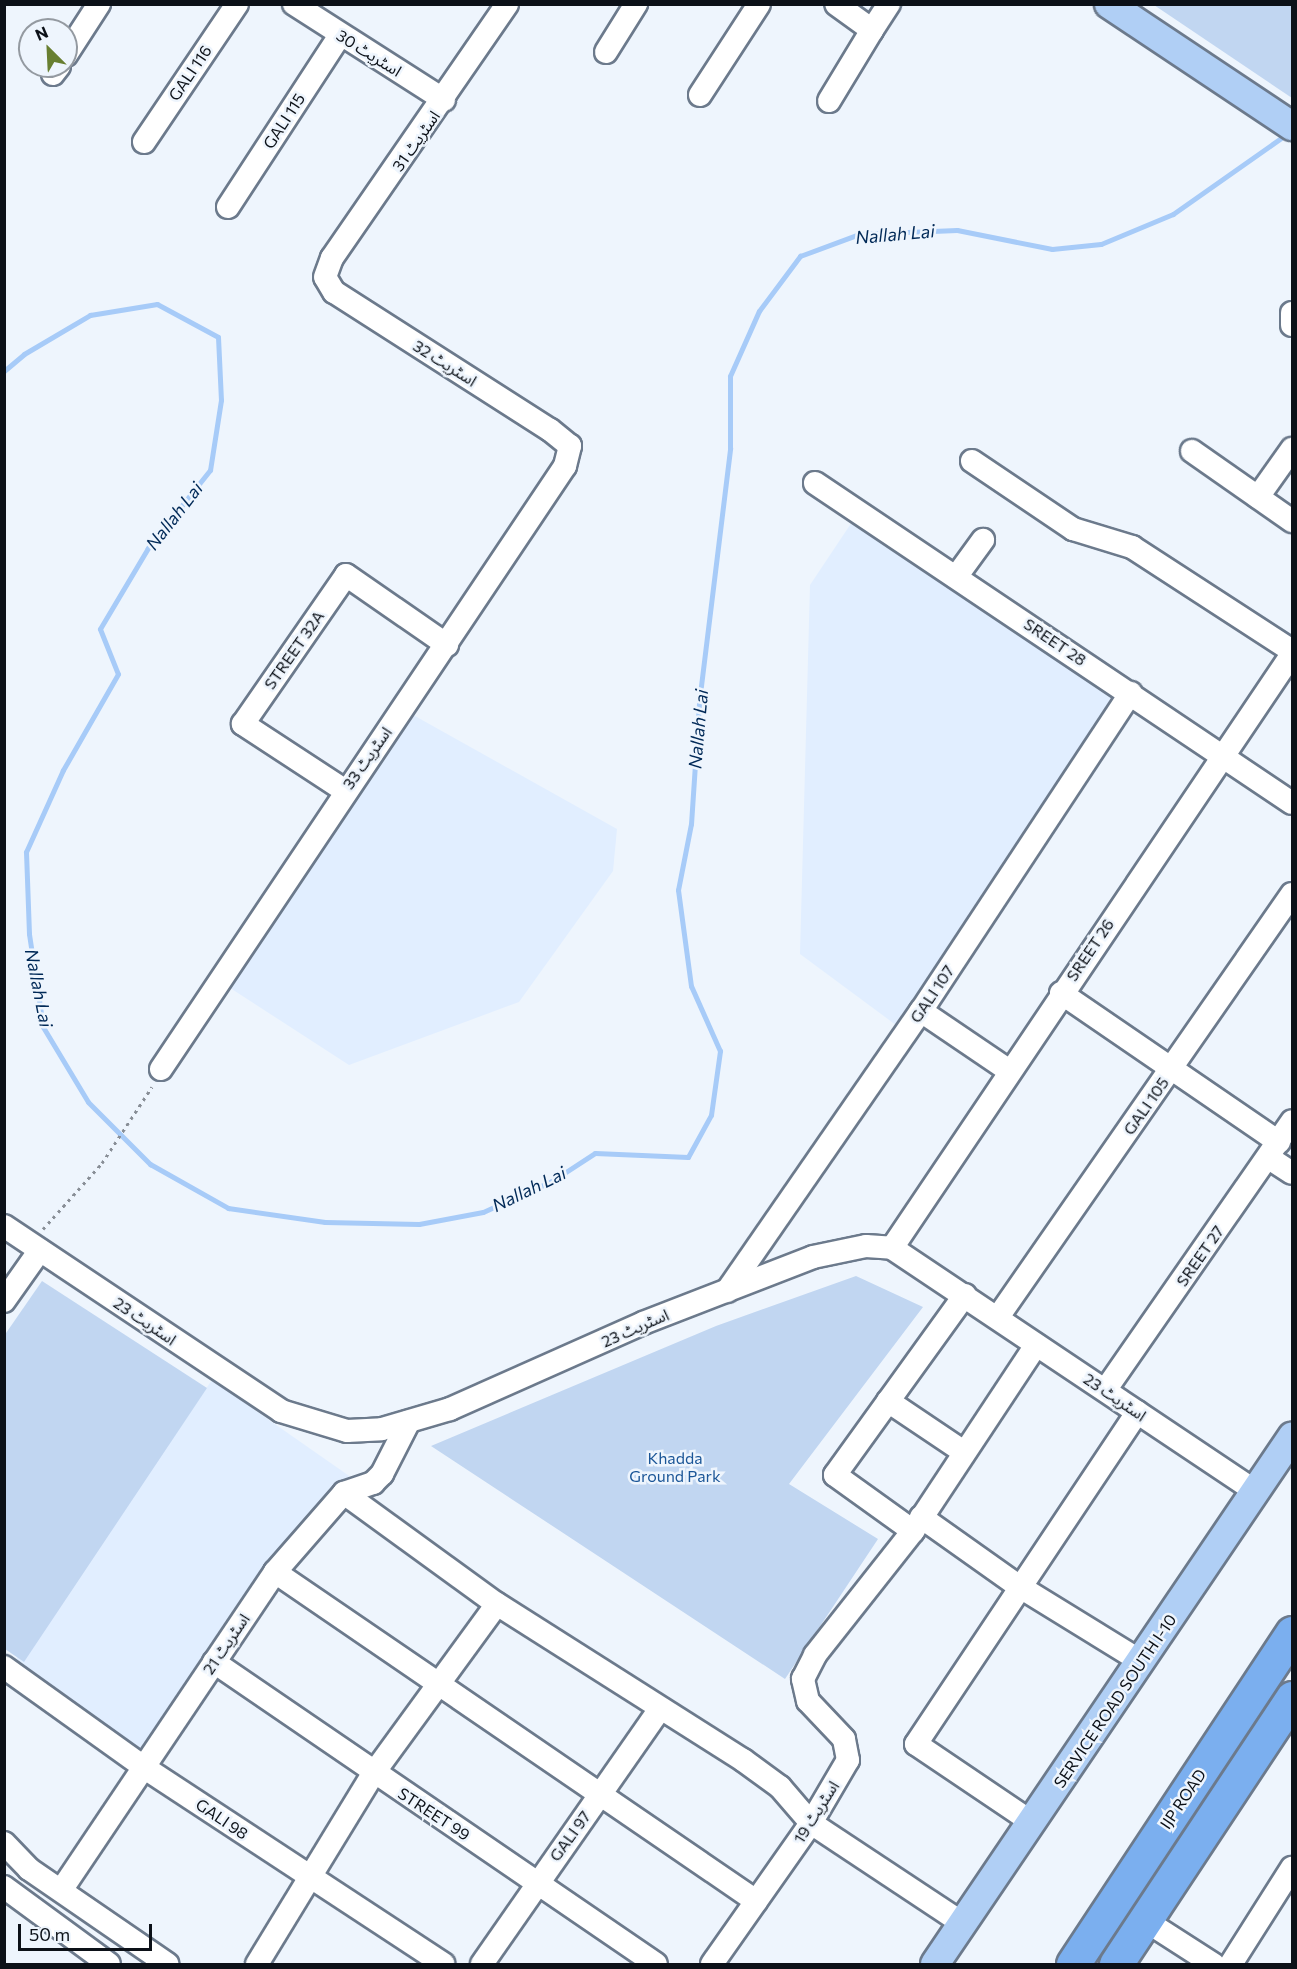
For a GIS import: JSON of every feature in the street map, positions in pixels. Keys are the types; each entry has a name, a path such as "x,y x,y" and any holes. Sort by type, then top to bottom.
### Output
{"highway":[{"name":"IJP ROAD","path":"1073,1965 1293,1633"},
{"path":"1116,1965 1293,1698"}],"main road":[{"path":"1109,4 1293,126"},
{"name":"SERVICE ROAD SOUTH I-10","path":"935,1965 1293,1437"}],"street":[{"path":"78,36 99,4"},
{"name":"GALI 116","path":"144,142 237,4"},
{"name":"اسٹریٹ 30","path":"294,4 444,100"},
{"name":"اسٹریٹ 31","path":"325,277 332,258 444,100 507,4"},
{"path":"606,51 636,4"},
{"path":"700,95 759,4"},
{"path":"836,4 872,30"},
{"path":"829,101 889,4"},
{"name":"GALI 115","path":"228,207 340,35"},
{"name":"اسٹریٹ 32","path":"325,277 334,292 570,446"},
{"path":"1293,313 1293,325"},
{"name":"اسٹریٹ 33","path":"161,1069 344,790 447,645 565,466 570,446"},
{"path":"1258,497 1293,449"},
{"path":"1192,451 1293,521"},
{"path":"972,461 1073,530 1132,547 1293,652"},
{"name":"SREET 28","path":"815,483 1293,803"},
{"path":"956,577 983,540"},
{"name":"STREET 32A","path":"344,790 243,724 346,575 447,645"},
{"name":"SREET 26","path":"892,1248 1008,1070 1293,652"},
{"name":"GALI 107","path":"727,1290 921,1011 1131,693"},
{"name":"GALI 105","path":"998,1317 1293,894"},
{"path":"1061,993 1173,1068 1274,1150 1293,1173"},
{"path":"921,1011 1008,1070"},
{"name":"SREET 27","path":"1106,1389 1293,1121"},
{"name":"اسٹریٹ 23","path":"4,1226 280,1411 347,1431 409,1421 450,1409 727,1290 813,1257 866,1246 892,1248 1106,1389 1255,1491"},
{"path":"4,1301 35,1247"},
{"path":"965,1295 835,1475 1142,1662"},
{"name":"اسٹریٹ 19","path":"712,1965 811,1823 848,1760 843,1739 808,1701 804,1679 816,1655 917,1524 1036,1345"},
{"path":"888,1401 964,1452"},
{"path":"1033,1823 916,1744 1137,1412"},
{"path":"344,1492 373,1483 382,1474 409,1421"},
{"path":"344,1492 497,1604 780,1787 811,1823 962,1923"},
{"name":"اسٹریٹ 21","path":"62,1889 274,1572 344,1492"},
{"path":"274,1572 437,1687 600,1794 756,1901"},
{"path":"257,1965 373,1774 497,1604"},
{"name":"STREET 99","path":"214,1662 373,1774 537,1881 656,1965"},
{"name":"GALI 98","path":"4,1667 145,1768 443,1965"},
{"name":"GALI 97","path":"482,1965 537,1881 660,1709"},
{"path":"4,1843 29,1869 62,1889 136,1956 167,1965"},
{"path":"1231,1965 1293,1868"},
{"path":"4,1887 109,1965"},
{"path":"1146,1921 1213,1965"}],"path":[{"path":"35,1247 143,1108"}],"shaded area":[{"path":"854,519 1119,701 900,1028 800,954 810,585"},
{"path":"406,711 617,829 613,871 519,1002 349,1065 224,984"},
{"path":"212,1380 350,1476 150,1761 12,1665"}],"green space":[{"path":"1154,5 1292,5 1292,98"},
{"name":"Khadda Ground Park","path":"856,1276 923,1307 789,1484 878,1539 785,1679 431,1446 716,1326"},
{"path":"42,1281 207,1388 24,1662 5,1649 4,1336"}],"waterway":[{"name":"Nallah Lai","path":"4,371 24,354 90,315 157,304 218,337 221,400 210,470 148,548 100,629 118,674 63,770 26,852 29,934 43,1027 88,1102 150,1164 228,1208 325,1222 419,1224 483,1212 552,1181 595,1153 688,1157 711,1115 720,1051 691,986 678,890 691,824 699,702 730,448 730,376 759,311 800,256 859,234 957,230 1052,249 1101,244 1173,214 1287,134"}]}
